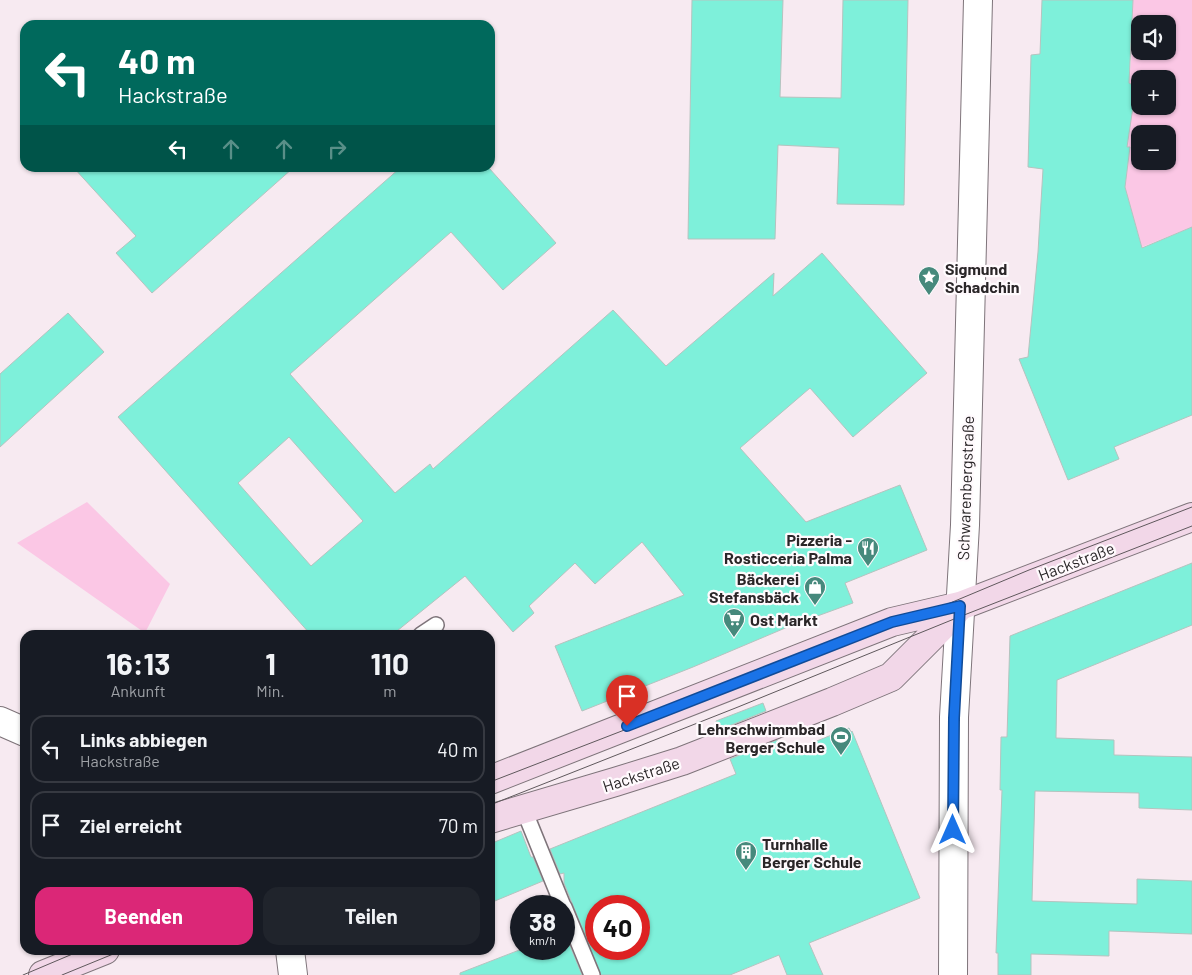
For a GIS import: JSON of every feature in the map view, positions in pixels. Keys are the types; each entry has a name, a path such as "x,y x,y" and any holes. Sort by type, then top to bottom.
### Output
{"main road":[{"name":"Hackstraße","path":"495,778 892,622 960,606 1192,517"},
{"name":"Hackstraße","path":"495,818 682,761 890,677 960,606"},
{"path":"43,975 93,955"}],"street":[{"name":"Schwarenbergstraße","path":"953,975 954,718 965,525 978,0"},
{"path":"0,721 20,730"},
{"path":"291,955 293,975"}],"lane":[{"path":"428,630 436,625"},
{"path":"524,810 559,895"},
{"path":"575,934 592,975"}],"shaded area":[{"path":"1133,0 1192,0 1192,227 1142,247 1125,187 1130,147 1121,149 1132,115 1176,115 1176,70 1131,70 1131,84 1129,83 1131,60 1176,60 1176,15 1133,15"},
{"path":"87,502 170,584 147,630 141,630 17,543"}],"building":[{"path":"692,0 783,0 780,97 841,98 843,0 908,0 904,205 837,204 839,148 778,145 775,239 688,239"},
{"path":"1042,0 1133,0 1129,83 1131,84 1132,115 1127,147 1130,147 1125,187 1142,248 1192,227 1192,415 1114,447 1119,459 1068,480 1019,359 1028,357 1038,252 1043,169 1028,167 1031,55 1040,54"},
{"path":"78,172 288,172 152,293 116,253 136,236"},
{"path":"395,172 493,172 556,243 503,290 451,232 290,374 395,493 430,464 433,469 613,310 666,366 774,273 773,296 822,253 927,373 853,437 810,388 740,448 806,522 900,485 927,550 845,583 853,603 790,626 582,711 555,646 684,595 642,542 595,584 575,563 529,606 534,613 513,632 465,576 398,630 307,630 118,417","holes":["289,437 363,521 311,566 238,483"]},
{"path":"68,313 104,352 0,447 0,374"},
{"path":"1192,563 1192,625 1057,680 1056,738 1114,740 1114,755 1192,757 1192,810 1139,808 1139,793 1035,791 1032,901 1137,904 1137,879 1192,881 1192,934 1109,931 1109,956 1031,954 1031,975 998,975 998,953 996,953 1002,790 1000,790 1001,737 1007,737 1010,636"},
{"path":"763,703 766,711 719,730 716,721"},
{"name":"Turnhalle Berger Schule","path":"849,728 852,731 920,898 809,943 823,975 787,975 779,955 730,975 601,975 595,960 650,960 650,895 585,895 585,935 575,910 575,895 569,895 564,883 564,873 560,874 550,849 736,774 730,759 777,740 782,755"},
{"path":"521,831 543,881 495,901 495,842"},
{"path":"510,954 510,960 575,960 575,958 582,975 460,975 460,973"}],"tram line":[{"path":"495,780 919,616 1029,570 1192,507"},
{"path":"495,803 1192,526"},
{"path":"23,975 70,955"},
{"path":"62,975 111,955"}],"place":[{"name":"Sigmund Schadchin","path":"929,296"},
{"name":"Pizzeria - Rosticceria Palma","path":"868,567"},
{"name":"Bäckerei Stefansbäck","path":"815,606"},
{"name":"Ost Markt","path":"734,638"},
{"name":"Lehrschwimmbad Berger Schule","path":"841,756"},
{"name":"Turnhalle Berger Schule","path":"746,871"}],"route":[{"path":"627,726 892,622 960,606 954,718 953,830"}]}
